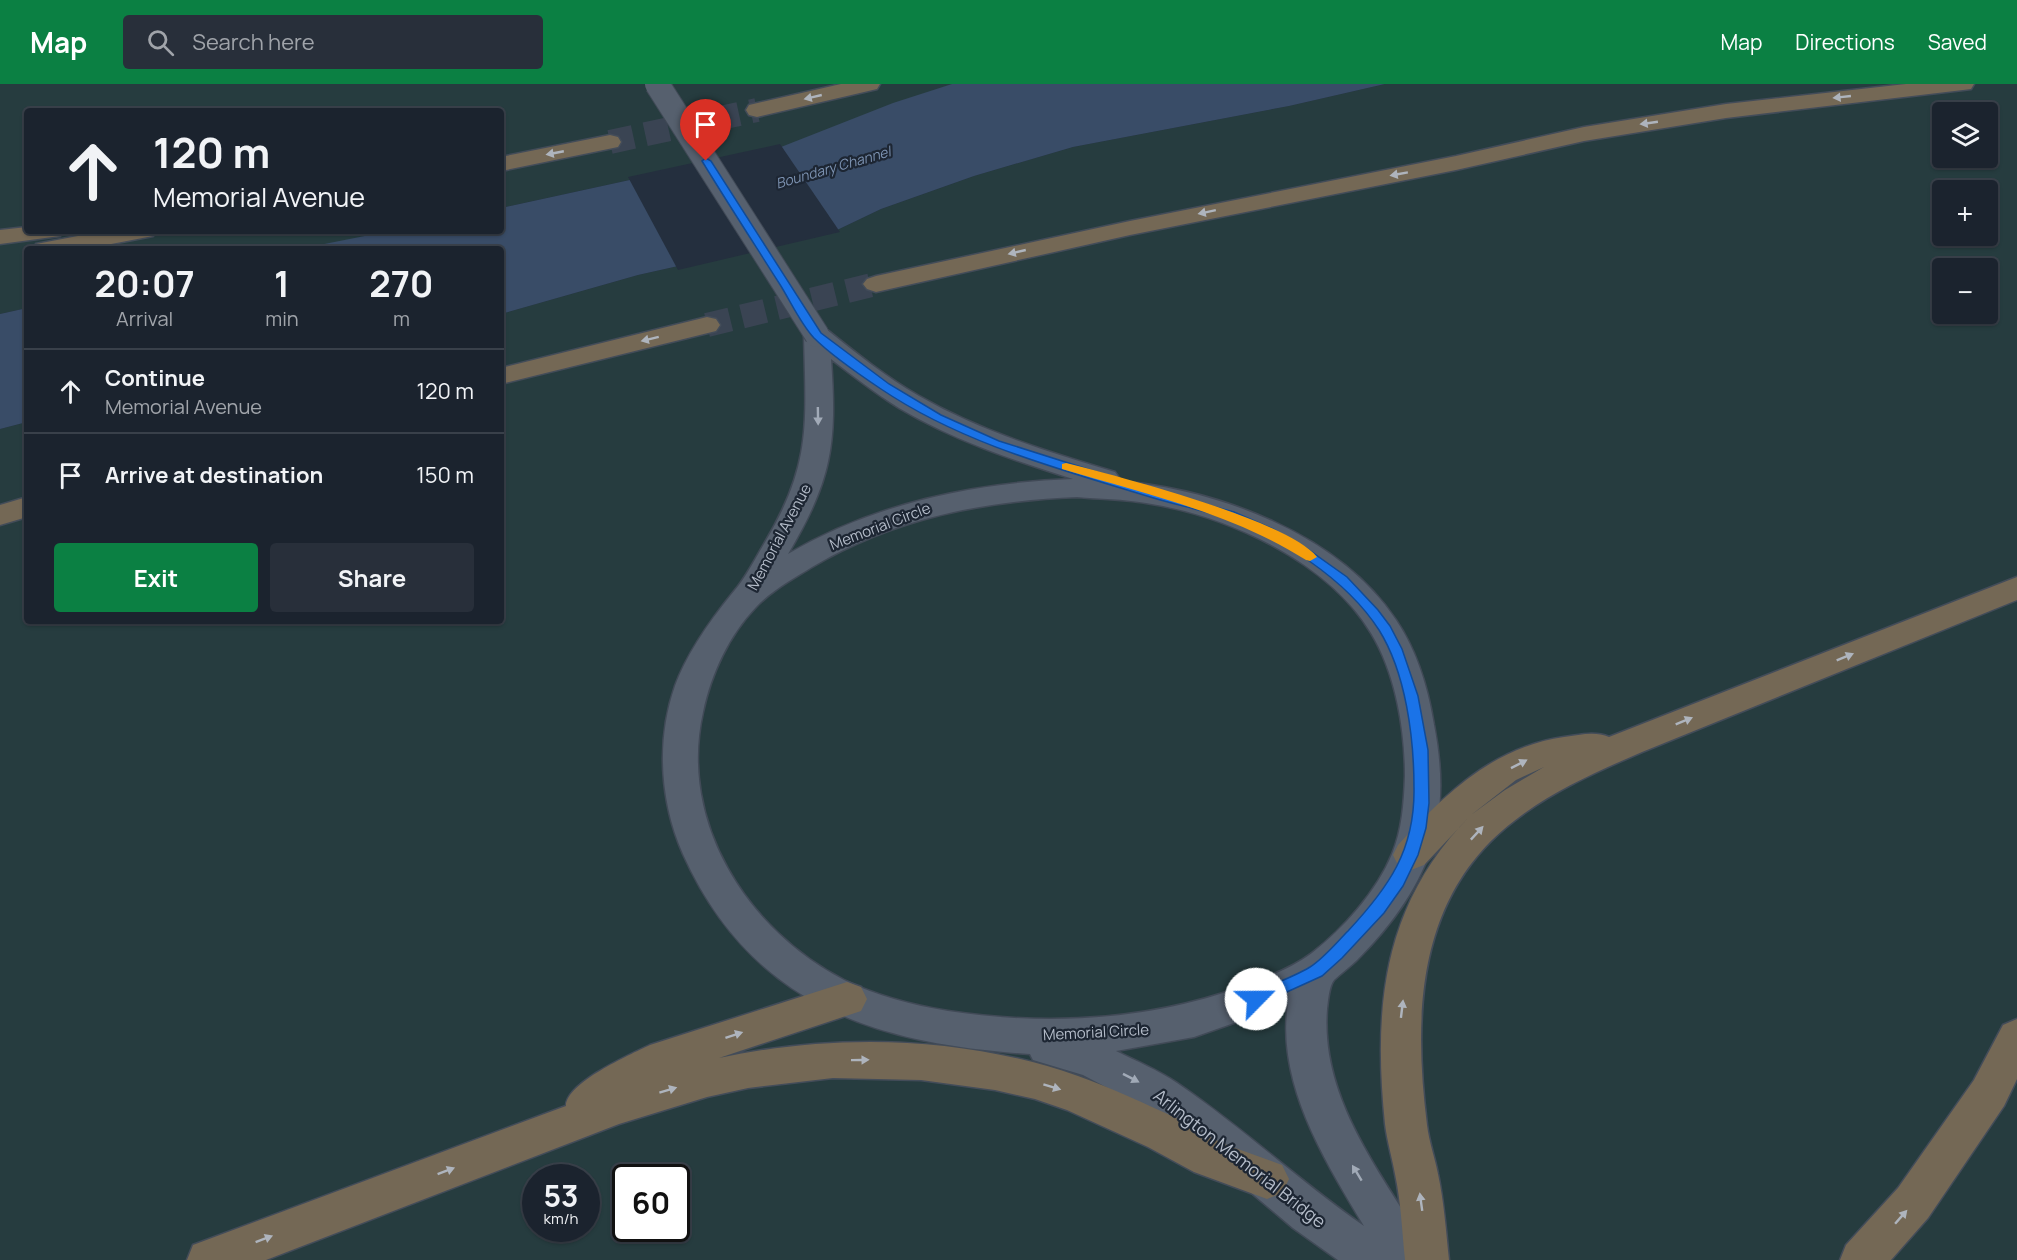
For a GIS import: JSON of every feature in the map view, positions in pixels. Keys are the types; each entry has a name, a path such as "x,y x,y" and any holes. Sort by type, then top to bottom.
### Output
{"highway":[{"path":"757,110 869,84"},
{"path":"876,284 1130,228 1456,163 1593,132 1756,107 1963,84"},
{"path":"504,163 610,142"},
{"path":"0,237 26,234"},
{"path":"62,246 128,234"},
{"path":"0,257 24,253"},
{"path":"504,375 707,325"},
{"path":"0,515 24,508"},
{"path":"1427,1260 1417,1174 1406,1129 1400,1054 1400,1019 1414,939 1445,873 1467,843 1484,825 1536,787 1630,743 2017,588"},
{"path":"1411,855 1443,820 1477,789 1522,762 1562,750 1630,743"},
{"path":"534,1137 637,1071 664,1058 847,999"},
{"path":"1862,1260 1913,1203 1983,1103 2017,1037"},
{"path":"209,1260 628,1103 706,1079 748,1070 833,1060 921,1062 995,1072 1076,1094 1163,1133 1209,1158 1267,1179"}],"main road":[{"path":"657,84 825,348 909,402 966,432 1028,455 1155,495"},
{"name":"Memorial Avenue","path":"748,596 793,517 812,477 819,440 825,348"},
{"name":"Memorial Circle","path":"1077,488 1155,495 1230,515 1281,538 1343,580 1374,613 1386,630 1396,649 1411,696 1421,750 1422,803 1419,828 1411,855 1398,881 1378,908 1358,932 1316,971 1238,1006 1166,1028 1086,1036 996,1034 931,1026 901,1019 847,999 822,987 796,969 746,924 724,898 694,842 679,782 678,753 687,698 711,646 748,596 800,560 830,544 897,516 936,504 1009,491 1043,489 1077,488"},
{"path":"1316,971 1307,1011 1307,1028 1310,1060 1319,1094 1340,1144 1408,1260"},
{"name":"Arlington Memorial Bridge","path":"996,1034 1092,1059 1133,1078 1161,1095 1308,1213 1375,1260"}],"green space":[{"path":"0,84 1021,84 781,147 504,207 504,108 24,108 24,234 378,234 320,246 24,246 24,309 0,314"},
{"path":"1385,84 2017,84 2017,1260 0,1260 0,429 24,423 24,624 504,624 504,313 638,275 835,231 881,209 974,176 1073,147 1289,106"}],"water":[{"name":"Boundary Channel","path":"952,84 1385,84 1289,106 1073,147 974,176 881,209 835,231 638,275 504,313 504,246 314,246 375,234 504,234 504,207 781,147 893,103"},
{"path":"24,309 24,423 0,429 0,314"}],"pier":[{"path":"780,144 840,232 678,270 628,177"}],"tunnel":[{"path":"610,142 757,110"},
{"path":"707,325 876,284"}],"slow traffic":[{"path":"1066,467 1155,495 1230,515 1281,538 1310,557"}],"route":[{"path":"706,161 817,335 885,387 966,432 1028,455 1155,495 1230,515 1281,538 1343,580 1374,613 1386,630 1396,649 1411,696 1421,750 1422,803 1419,828 1411,855 1398,881 1378,908 1336,954 1316,971 1256,999"}]}
